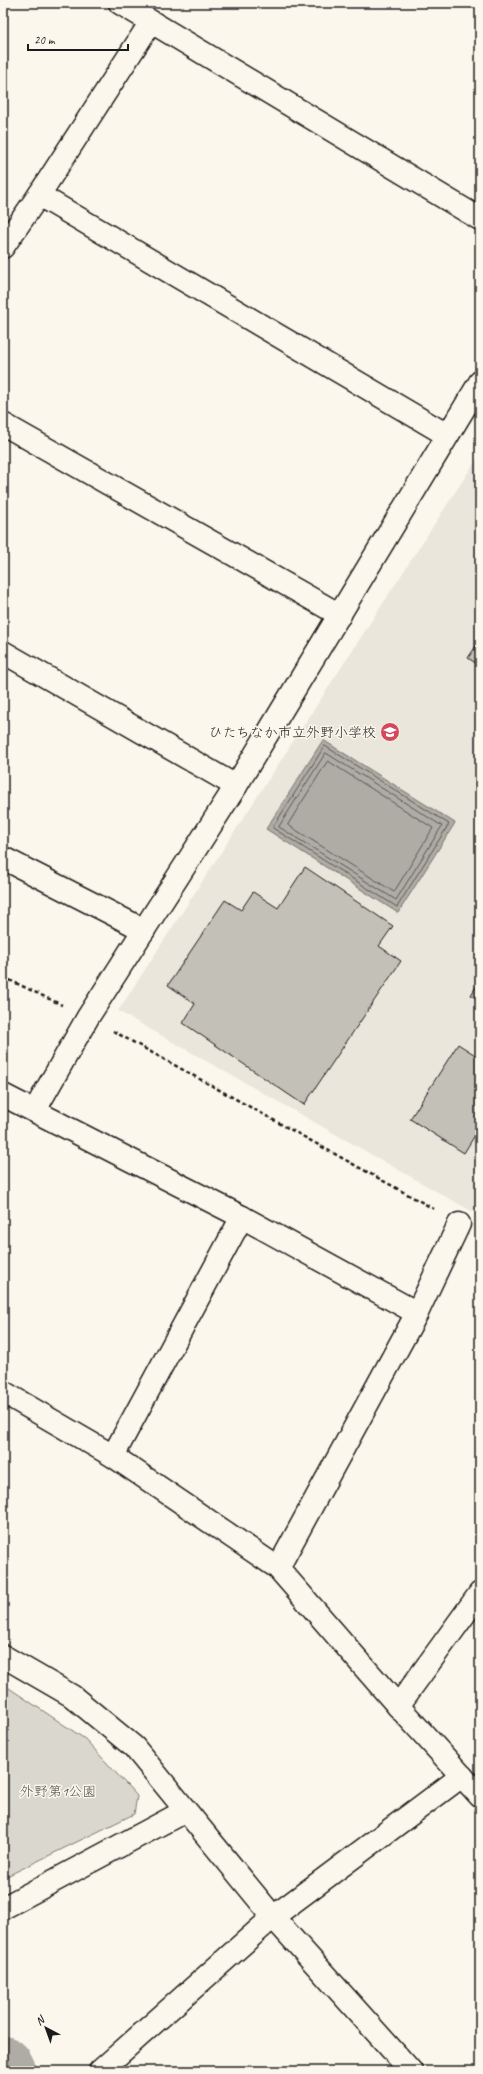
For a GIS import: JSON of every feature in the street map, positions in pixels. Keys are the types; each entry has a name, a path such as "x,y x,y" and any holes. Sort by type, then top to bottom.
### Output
{"street":[{"path":"120,3 480,219"},
{"path":"3,246 39,195 151,22"},
{"path":"39,195 447,435"},
{"path":"35,1110 88,1017 236,786 480,382"},
{"path":"3,424 340,615"},
{"path":"3,652 236,786"},
{"path":"3,858 144,930"},
{"path":"3,1095 242,1217 417,1313"},
{"path":"113,1456 242,1217"},
{"path":"278,1568 417,1313 460,1224"},
{"path":"3,1392 113,1456 278,1568 398,1706 480,1796"},
{"path":"398,1706 480,1593"},
{"path":"3,1656 72,1696 134,1747 273,1917 406,2069"},
{"path":"100,2071 273,1917 462,1776"},
{"path":"3,1908 185,1811"}],"path":[{"path":"3,977 88,1017 460,1224"}],"shaded area":[{"name":"ひたちなか市立外野小学校","path":"480,454 480,1216 118,1011"}],"green space":[{"name":"外野第1公園","path":"3,1684 85,1739 137,1796 134,1814 3,1878"}],"water":[{"path":"323,740 455,823 398,913 266,829"}],"building":[{"path":"480,640 480,666 468,658"},
{"path":"305,867 393,926 379,946 401,961 304,1105 183,1023 195,1004 168,985 225,900 241,910 253,892 278,908"},
{"path":"480,980 480,1001 471,995"},
{"path":"458,1044 480,1058 480,1127 464,1153 410,1119"}],"waterway":[{"path":"3,2066 6,2071"}],"place":[{"name":"ひたちなか市立外野小学校","path":"390,732"}]}
